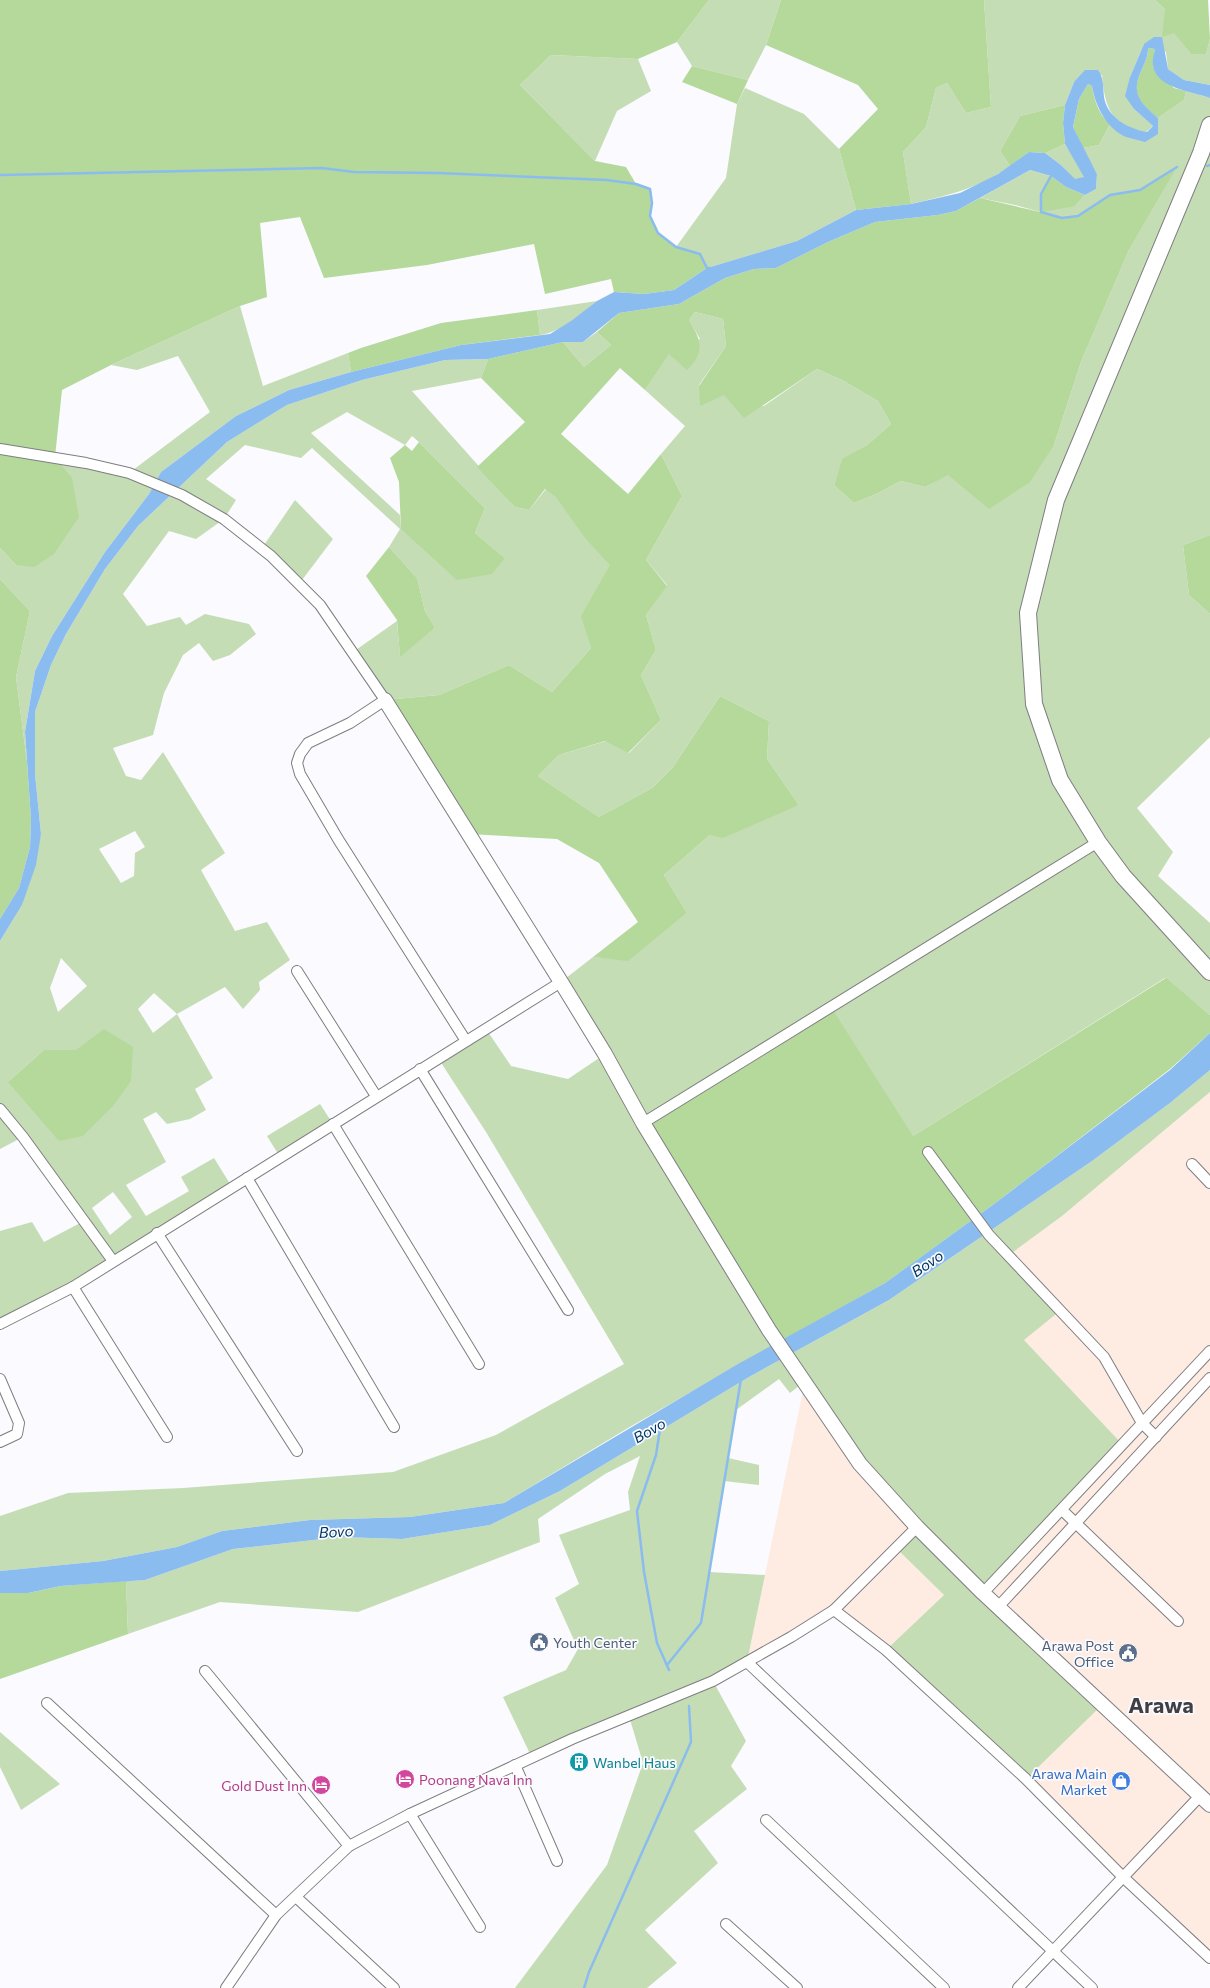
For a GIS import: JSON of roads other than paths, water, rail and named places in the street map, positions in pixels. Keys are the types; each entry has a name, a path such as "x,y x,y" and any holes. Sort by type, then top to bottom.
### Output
{"main road":[{"path":"1210,125 1201,153 1056,500 1028,613 1034,704 1060,780 1098,842 1122,876 1210,972"}],"street":[{"path":"0,449 86,463 129,473 182,495 224,519 262,548 320,605 385,700 561,982 605,1054 643,1123 769,1330 860,1464 917,1527 983,1593 1205,1800 1123,1877 1018,1988"},
{"path":"385,700 350,723 308,743 300,754 297,763 306,787 466,1041"},
{"path":"643,1123 1098,842"},
{"path":"297,971 376,1096"},
{"path":"0,1324 73,1287 376,1096 561,982"},
{"path":"420,1069 568,1310"},
{"path":"0,1109 23,1137 113,1261"},
{"path":"333,1124 479,1364"},
{"path":"928,1152 989,1235 1104,1357 1142,1423 1156,1437"},
{"path":"1192,1164 1210,1182"},
{"path":"247,1178 394,1426"},
{"path":"157,1233 297,1451"},
{"path":"73,1287 167,1437"},
{"path":"983,1593 1210,1351"},
{"path":"998,1607 1210,1378"},
{"path":"0,1379 19,1423 17,1434 0,1442"},
{"path":"1062,1510 1178,1621"},
{"path":"226,1988 276,1915 349,1846 410,1814 515,1765 572,1739 713,1681 747,1662 834,1610 917,1527"},
{"path":"834,1610 886,1650 1026,1780 1123,1877 1210,1958"},
{"path":"747,1662 1092,1988"},
{"path":"205,1671 349,1846"},
{"path":"47,1703 276,1915"},
{"path":"515,1765 557,1860"},
{"path":"410,1814 480,1927"},
{"path":"766,1820 944,1988"},
{"path":"296,1897 394,1988"},
{"path":"726,1924 797,1988"}],"water":[{"path":"1154,37 1162,37 1168,69 1184,80 1210,85 1210,98 1176,88 1160,79 1155,73 1153,65 1155,49 1148,48 1146,59 1137,85 1137,91 1142,102 1158,118 1158,134 1145,142 1126,137 1108,123 1099,109 1092,86 1088,84 1079,99 1073,127 1097,174 1096,189 1085,195 1066,187 1051,176 1030,170 956,211 938,215 875,222 828,242 776,268 754,269 725,278 679,304 619,313 583,342 563,342 488,359 445,360 362,380 287,405 227,442 138,526 105,569 66,634 51,665 35,712 35,774 41,834 36,865 22,905 0,941 0,919 19,888 30,847 31,819 25,732 35,671 52,636 105,552 149,494 161,472 236,416 289,390 351,372 461,345 550,334 571,321 597,301 614,292 644,294 674,290 707,268 797,241 856,210 911,204 960,193 998,174 1029,152 1045,153 1061,165 1075,179 1084,177 1065,144 1063,123 1065,105 1074,82 1085,70 1098,70 1102,79 1104,97 1109,110 1126,125 1147,132 1153,126 1134,109 1125,96 1130,77 1144,44"},
{"name":"Bovo","path":"1210,1033 1210,1070 1170,1103 1092,1161 889,1300 749,1377 560,1491 490,1525 402,1539 340,1537 233,1549 145,1580 61,1586 28,1593 0,1593 0,1571 103,1561 177,1547 222,1531 310,1520 410,1517 504,1503 738,1364 885,1283 994,1204 1170,1070"}],"waterway":[{"path":"1052,174 1041,194 1041,212 1062,218 1078,216 1110,195 1140,190 1177,167"},
{"path":"0,175 322,168 354,172 438,173 607,180 636,184 650,189 652,203 650,216 658,233 676,247 700,254 707,268 709,268"},
{"path":"667,1665 701,1623 741,1379"},
{"name":"Bovo","path":"660,1429 656,1455 637,1511 644,1572 657,1643 669,1670"},
{"path":"584,1988 589,1972 691,1742 689,1706"}],"place":[{"name":"Youth Center","path":"539,1642"},
{"name":"Arawa Post Office","path":"1128,1653"},
{"name":"Wanbel Haus","path":"579,1762"},
{"name":"Poonang Nava Inn","path":"405,1779"},
{"name":"Arawa Main Market","path":"1121,1781"},
{"name":"Gold Dust Inn","path":"321,1785"}],"district":[{"name":"Arawa","path":"1161,1704"}]}
